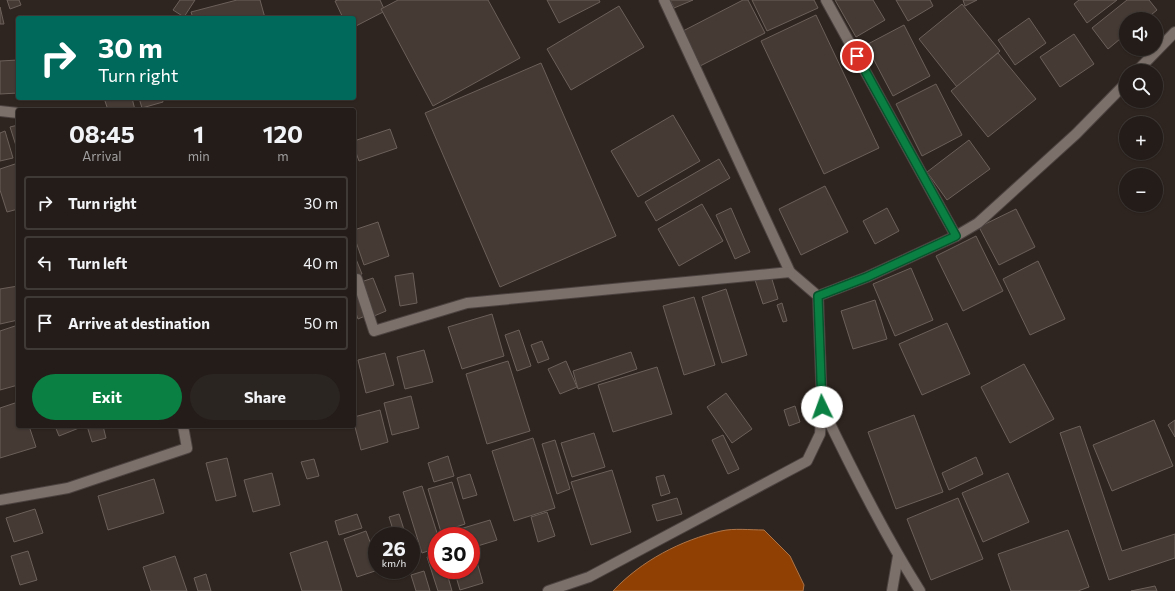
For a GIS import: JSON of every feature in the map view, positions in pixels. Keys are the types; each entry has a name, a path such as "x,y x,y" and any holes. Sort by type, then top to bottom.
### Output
{"street":[{"path":"553,590 589,577 807,461 820,434 822,407 818,296 790,272 664,0"},
{"path":"826,0 956,236"},
{"path":"1144,64 1175,32"},
{"path":"818,296 867,277 956,236 978,223 1076,134 1119,90"},
{"path":"0,110 16,114"},
{"path":"356,279 374,331 467,303 790,272"},
{"path":"822,407 857,480 898,556 920,591"},
{"path":"0,500 68,488 187,448 184,428"},
{"path":"892,591 898,556"}],"shaded area":[{"path":"726,530 764,530 790,556 804,585 803,591 613,591 636,570 649,561 662,553 691,540"}],"building":[{"path":"7,0 19,0 21,5 10,9"},
{"path":"180,0 195,0 185,16 173,10"},
{"path":"237,0 260,0 264,16 192,16 191,12"},
{"path":"380,0 385,11 356,26 356,16 342,16 335,1"},
{"path":"398,0 488,0 520,58 433,106 381,9"},
{"path":"547,0 599,0 600,2 559,23"},
{"path":"670,0 693,0 674,8"},
{"path":"743,0 748,0 765,33 700,66 683,31"},
{"path":"752,0 814,0 818,8 767,31"},
{"path":"835,0 873,0 885,20 856,37"},
{"path":"896,0 930,0 933,6 908,21"},
{"path":"963,0 977,0 965,6"},
{"path":"1079,0 1117,0 1087,23 1074,4"},
{"path":"1127,0 1149,0 1157,10 1155,12 1119,12 1119,40 1108,49 1092,28"},
{"path":"962,4 1000,51 957,87 919,39"},
{"path":"619,6 644,47 571,90 547,49"},
{"path":"0,7 4,24 0,24"},
{"path":"816,15 879,148 824,174 761,41"},
{"path":"1029,18 1046,43 1015,65 998,40"},
{"path":"904,25 930,76 893,96 866,45"},
{"path":"1074,34 1094,64 1060,87 1040,57"},
{"path":"998,53 1036,99 988,137 951,91"},
{"path":"16,60 16,93 0,94 0,61"},
{"path":"541,63 616,236 500,287 425,113"},
{"path":"936,84 962,135 922,156 896,104"},
{"path":"105,100 132,100 134,108 107,108"},
{"path":"140,100 162,100 163,102 142,108"},
{"path":"673,115 700,161 638,197 611,151"},
{"path":"16,126 16,146 10,127"},
{"path":"390,129 397,148 359,161 356,153 356,140"},
{"path":"5,131 13,158 0,161 0,133"},
{"path":"969,140 990,169 947,200 927,172"},
{"path":"719,159 730,178 656,221 645,202"},
{"path":"16,164 16,210 7,212 0,190 0,169"},
{"path":"825,186 848,232 801,255 779,209"},
{"path":"702,204 723,241 679,266 658,229"},
{"path":"731,208 750,252 735,259 716,215"},
{"path":"887,208 899,231 875,244 863,221"},
{"path":"1016,209 1035,247 999,265 979,227"},
{"path":"378,222 389,256 364,265 356,242 356,229"},
{"path":"976,236 1003,291 963,311 936,256"},
{"path":"356,259 362,274 356,276"},
{"path":"1038,261 1065,319 1030,335 1003,279"},
{"path":"911,268 933,320 895,336 873,284"},
{"path":"413,273 417,303 400,306 395,276"},
{"path":"771,276 778,299 763,304 755,280"},
{"path":"373,278 386,311 374,316 361,282"},
{"path":"16,286 16,320 0,324 0,289"},
{"path":"356,286 365,316 358,319 356,313"},
{"path":"726,289 747,355 722,363 702,297"},
{"path":"694,297 715,365 684,375 663,306"},
{"path":"875,300 887,339 853,349 841,311"},
{"path":"782,303 787,321 783,322 777,305"},
{"path":"492,314 504,356 462,369 448,327"},
{"path":"947,323 970,374 922,395 899,344"},
{"path":"16,326 16,386 0,390 0,331"},
{"path":"519,330 531,366 517,371 505,335"},
{"path":"542,341 549,359 538,363 531,345"},
{"path":"424,350 433,382 405,389 397,357"},
{"path":"631,352 637,369 578,389 573,371"},
{"path":"385,353 394,385 366,393 358,360"},
{"path":"508,361 530,431 487,444 466,374"},
{"path":"566,361 577,387 560,394 548,369"},
{"path":"1024,364 1054,419 1010,443 981,387"},
{"path":"657,367 672,414 613,432 598,385"},
{"path":"726,393 752,429 732,443 707,407"},
{"path":"411,396 419,428 392,435 384,403"},
{"path":"16,403 16,428 30,428 36,447 0,458 0,408"},
{"path":"795,406 800,422 789,426 784,410"},
{"path":"380,410 388,442 361,450 355,428 356,416"},
{"path":"914,415 943,492 896,509 868,432"},
{"path":"1154,420 1173,466 1112,491 1093,445"},
{"path":"1175,420 1175,437 1168,425"},
{"path":"1080,426 1122,551 1175,534 1175,558 1109,580 1060,433"},
{"path":"56,428 79,428 59,436"},
{"path":"88,428 104,428 106,438 92,442"},
{"path":"594,433 605,467 572,477 561,443"},
{"path":"723,435 739,469 728,474 712,440"},
{"path":"533,438 555,508 514,521 492,451"},
{"path":"555,440 570,489 557,494 542,444"},
{"path":"448,456 454,476 434,482 428,463"},
{"path":"976,457 983,474 949,490 942,473"},
{"path":"227,458 236,496 216,501 206,463"},
{"path":"314,459 319,476 307,479 301,462"},
{"path":"612,470 631,532 591,545 571,482"},
{"path":"272,473 280,505 253,512 244,480"},
{"path":"1008,473 1029,522 983,542 962,493"},
{"path":"470,474 477,495 463,499 457,478"},
{"path":"664,475 670,493 661,496 656,477"},
{"path":"154,479 164,513 108,530 98,496"},
{"path":"452,482 465,524 456,527 439,527 428,489"},
{"path":"422,486 435,527 428,527 428,551 422,553 420,547 420,527 414,527 403,492"},
{"path":"677,498 682,514 657,521 652,505"},
{"path":"958,498 983,559 931,580 907,519"},
{"path":"35,509 43,533 14,542 6,518"},
{"path":"547,512 555,536 538,542 531,517"},
{"path":"357,514 362,528 339,535 335,521"},
{"path":"399,514 403,527 392,527 389,517"},
{"path":"490,520 497,540 480,545 480,527 467,527"},
{"path":"1068,530 1089,587 1078,591 1011,591 998,554"},
{"path":"366,531 368,536 368,573 357,577 344,539"},
{"path":"327,541 342,591 302,591 290,553"},
{"path":"28,551 37,580 20,585 11,556"},
{"path":"175,556 187,591 151,591 143,567"},
{"path":"424,571 430,591 416,591 412,579 420,579 420,572"},
{"path":"480,573 483,583 460,590 457,579 480,579"},
{"path":"206,574 211,591 198,591 194,578"},
{"path":"434,579 449,579 452,591 438,591"},
{"path":"1155,586 1157,591 1131,591"}],"route":[{"path":"822,407 818,296 867,277 956,236 857,56"}]}
